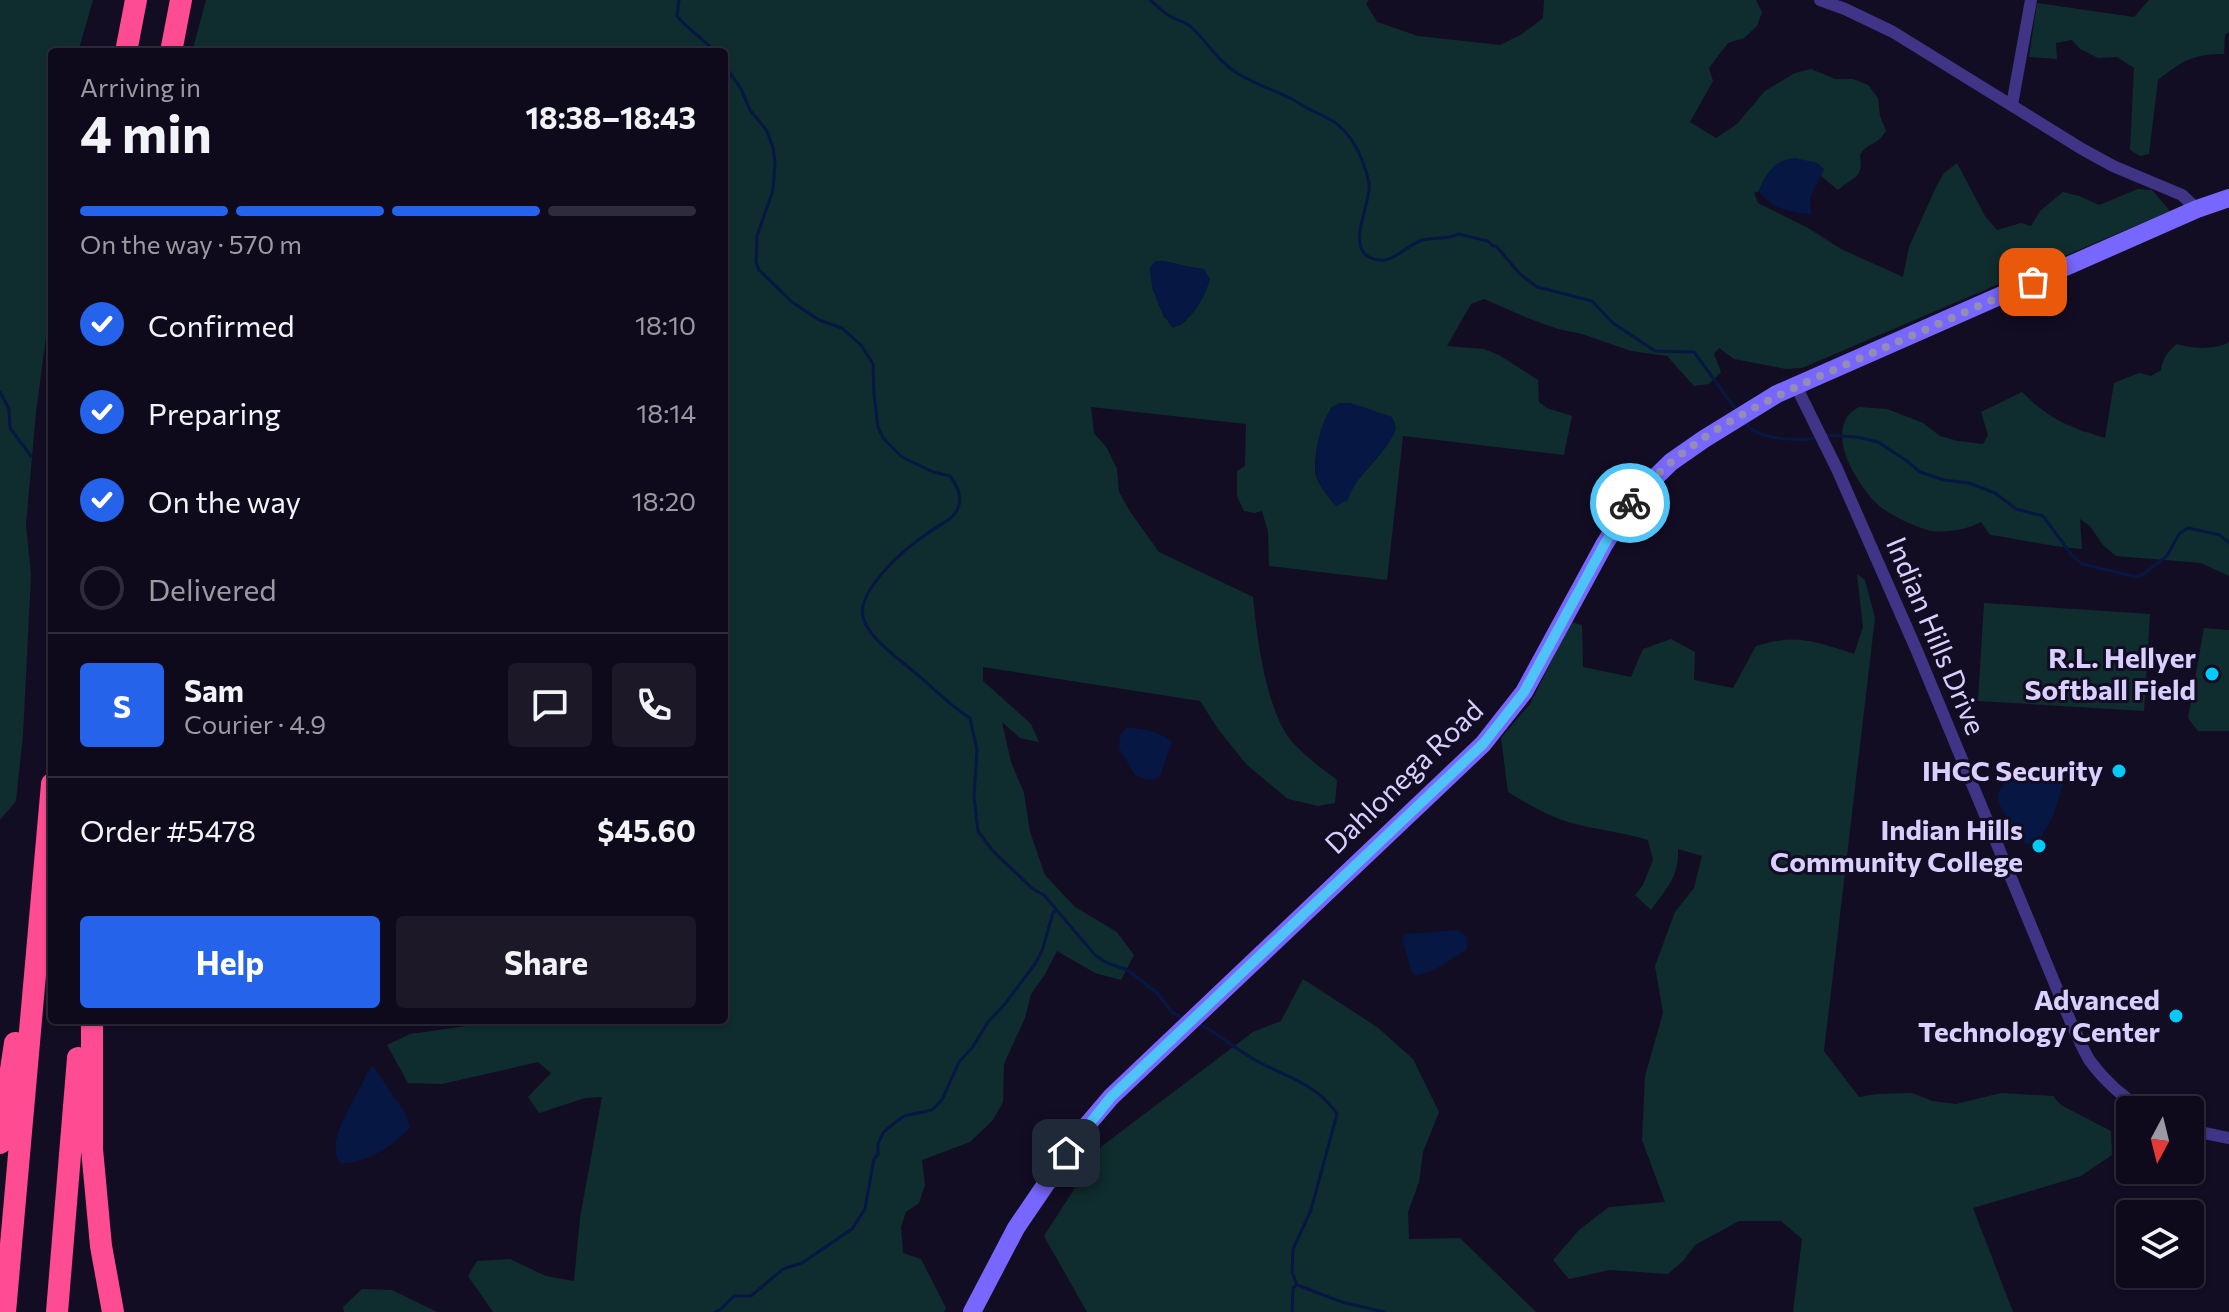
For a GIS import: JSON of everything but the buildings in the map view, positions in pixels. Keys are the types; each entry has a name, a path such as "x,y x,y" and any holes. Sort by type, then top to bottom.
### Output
{"highway":[{"path":"127,48 136,0"},
{"path":"172,48 181,0"},
{"path":"5,1312 48,832"},
{"path":"0,1143 33,930 42,905"},
{"path":"57,1312 80,1024"},
{"path":"92,1024 92,1149 101,1246 113,1312"}],"main road":[{"name":"Dahlonega Road","path":"972,1312 1016,1228 1058,1164 1111,1097 1483,744 1506,717 1524,692 1632,500 1671,462 1777,394 2197,209 2229,198"}],"street":[{"path":"1820,0 1893,32 2082,149 2113,166 2182,195 2197,209"},
{"path":"2012,105 2031,0"},
{"name":"Indian Hills Drive","path":"1796,386 1837,469 1922,662 2072,1025 2089,1060 2125,1096"},
{"path":"2204,1133 2229,1138"}],"green space":[{"path":"0,0 93,0 79,48 48,48 48,322 26,525 31,575 23,735 16,801 0,820"},
{"path":"206,0 1369,0 1366,4 1377,22 1418,36 1500,45 1543,18 1544,0 1756,0 1762,12 1757,26 1744,38 1728,43 1709,68 1713,81 1690,122 1716,138 1737,124 1765,91 1795,73 1811,69 1835,79 1853,79 1868,85 1878,98 1886,131 1860,155 1860,168 1856,176 1838,190 1821,176 1823,169 1764,179 1759,191 1754,193 1758,203 1841,249 1903,277 1909,247 1937,185 1944,173 1957,163 1985,216 1997,230 2021,223 2031,226 2040,211 2063,192 2099,205 2138,189 2152,190 2170,211 1802,368 1786,369 1734,359 1719,348 1714,354 1721,372 1709,384 1694,386 1667,356 1631,351 1558,329 1484,299 1471,304 1447,346 1484,349 1538,380 1539,402 1572,416 1564,455 1403,436 1387,580 1269,566 1268,532 1262,511 1244,511 1237,496 1237,471 1245,466 1246,424 1091,407 1094,433 1107,448 1117,469 1119,492 1159,552 1253,597 1264,674 1276,714 1294,744 1337,780 1335,803 1318,806 1288,799 1247,765 1200,701 983,667 983,681 1031,724 1039,742 1020,738 1002,722 1011,762 1024,793 1030,832 1045,875 1075,907 1117,932 1134,955 1121,980 1095,973 1057,951 1031,994 1025,1018 1004,1064 1003,1102 992,1121 970,1142 922,1160 925,1185 919,1203 906,1212 901,1227 903,1253 921,1259 946,1308 944,1312 493,1312 468,1276 477,1261 510,1259 546,1276 574,1281 580,1218 602,1097 585,1098 539,1113 528,1097 551,1073 538,1062 442,1084 408,1083 387,1045 410,1034 474,1025 728,1024 728,48 193,48","holes":["1156,261 1204,269 1186,321 1178,326 1164,317 1152,287","1351,404 1391,417 1395,424 1392,436 1378,457 1334,504 1321,487 1315,468 1321,431 1332,407"]},
{"path":"2149,0 2229,0 2229,32 2225,35 2224,54 2188,60 2158,80 2149,154 2140,156 2130,150 2134,68 2117,57 2098,58 2080,49 2072,40 2056,43 2057,59 2029,57 2037,3 2134,17"},
{"path":"2229,342 2229,576 2201,563 2116,556 2080,519 2082,549 1990,535 1981,522 1950,531 1911,524 1876,503 1855,475 1842,441 1848,415 1859,407 1887,409 1923,423 1940,436 1983,444 1988,435 1981,412 2022,392 2060,421 2105,438 2114,383 2139,373 2151,376 2161,370 2166,356 2177,344 2203,348"},
{"path":"1857,574 1865,580 1875,618 1824,1051 1859,1097 1912,1093 1932,1101 1956,1104 2001,1093 2053,1096 2061,1105 2111,1131 2112,1155 2081,1176 1973,1208 2013,1312 1793,1312 1802,1239 1781,1221 1739,1221 1695,1245 1668,1274 1610,1270 1569,1279 1553,1260 1579,1230 1609,1207 1665,1202 1642,1140 1645,1076 1663,1013 1655,966 1675,912 1694,888 1702,856 1678,849 1674,875 1651,910 1635,895 1643,885 1653,860 1648,840 1563,820 1508,792 1501,738 1530,704 1571,622 1582,625 1583,667 1631,677 1643,649 1671,639 1695,652 1694,680 1733,688 1756,646 1770,642 1795,640 1817,643 1854,654 1863,627"},
{"path":"1984,603 2150,614 2144,711 1978,701"},
{"name":"R.L. Hellyer Softball Field","path":"2204,628 2229,630 2229,731 2198,731 2188,718"},
{"path":"1303,979 1377,1027 1413,1059 1439,1112 1423,1152 1419,1182 1408,1212 1409,1239 1460,1238 1536,1312 1087,1312 1044,1236 1102,1146 1253,1032 1281,1021"},
{"path":"362,1289 392,1290 437,1312 344,1312 343,1307"}],"water":[{"path":"1795,158 1818,163 1824,169 1810,198 1811,214 1775,206 1759,191 1772,168 1782,161"},
{"path":"1156,261 1204,269 1210,279 1197,308 1173,328 1154,291 1150,267"},
{"path":"1339,403 1351,403 1392,417 1396,428 1386,447 1358,480 1348,500 1336,506 1319,482 1316,465 1317,445 1323,425 1332,408"},
{"path":"1126,728 1151,731 1172,743 1159,778 1149,780 1135,775 1119,748 1120,735"},
{"path":"2039,763 2058,767 2066,776 2053,816 2038,842 2025,844 2002,809 1998,794 2013,773"},
{"path":"1458,930 1468,938 1466,950 1434,970 1415,976 1402,938 1406,934"},
{"path":"373,1066 405,1113 410,1127 379,1152 341,1164 336,1155 339,1132"}],"waterway":[{"path":"679,0 677,16 711,48"},
{"path":"1150,0 1168,15 1190,26 1237,73 1326,117 1346,133 1359,154 1369,183 1360,233 1360,243 1369,257 1384,260 1423,240 1458,234 1488,241 1537,287 1592,301 1613,323 1655,351 1694,352 1737,411"},
{"path":"728,70 750,110 767,131 773,148 773,190 757,236 756,262 759,270 792,302 819,320 842,328 861,345 873,364 878,427 883,438 902,457 933,472 950,476 959,493 960,501 954,514 907,549 873,585 863,611 865,623 887,649 970,718 977,750 974,797 978,831 992,850 1033,889 1044,895 1095,955 1134,975 1156,992 1173,1013 1183,1018"},
{"path":"0,392 9,409 10,428 31,456"},
{"path":"1743,421 1766,436 1794,439 1818,437"},
{"path":"1825,435 1878,442 1920,472 1944,480 1969,483 1995,493 2016,509 2043,516 2082,564 2137,577 2167,556 2179,534 2188,528 2220,535 2229,543"},
{"path":"715,1312 734,1296 751,1296 783,1269 802,1263 852,1229 865,1209 874,1159 883,1133 904,1116 932,1110 942,1100 959,1062 1035,964 1056,910"},
{"path":"1197,1023 1250,1057 1308,1086 1337,1114 1311,1210 1293,1249 1292,1272 1297,1285"},
{"path":"1297,1285 1342,1302 1384,1312"},
{"path":"1292,1312 1293,1288 1297,1285"}],"way so far":[{"path":"1630,503 1671,462 1777,394 2033,282"}],"place":[{"name":"R.L. Hellyer Softball Field","path":"2212,674"},
{"name":"IHCC Security","path":"2119,771"},
{"name":"Indian Hills Community College","path":"2039,846"},
{"name":"Advanced Technology Center","path":"2176,1016"}],"route":[{"path":"1066,1153 1111,1097 1483,744 1524,692 1630,503"}]}
